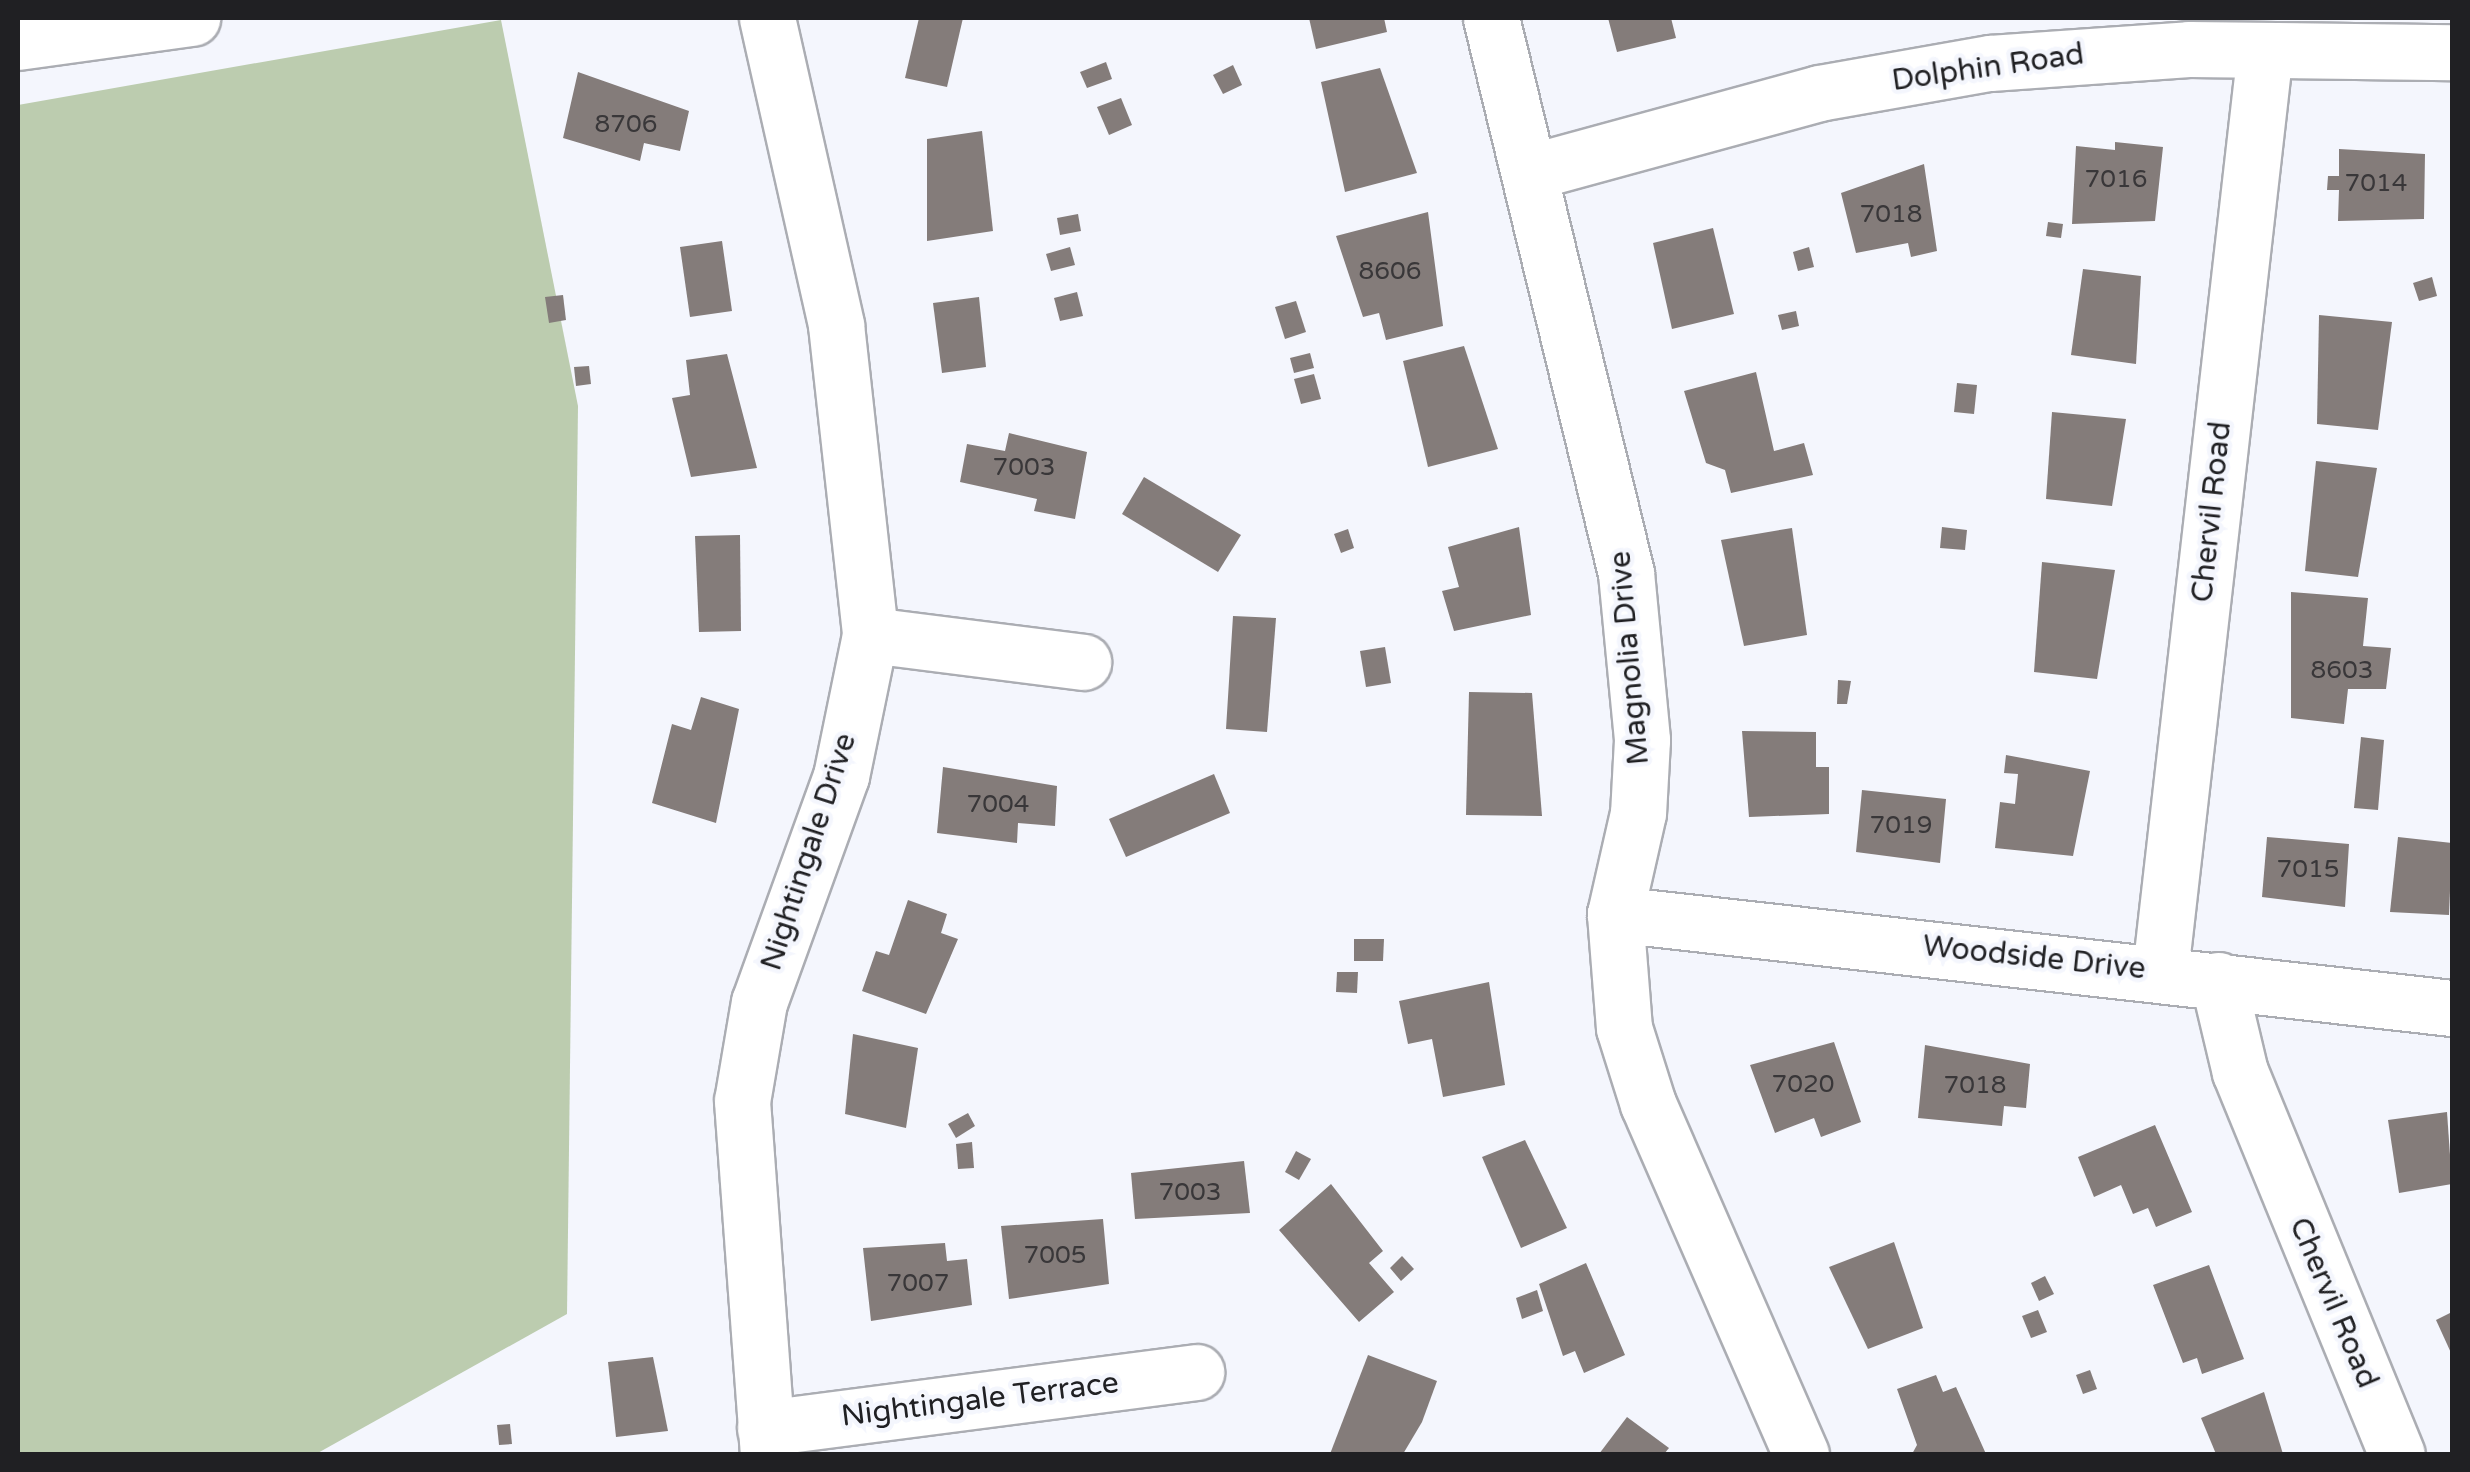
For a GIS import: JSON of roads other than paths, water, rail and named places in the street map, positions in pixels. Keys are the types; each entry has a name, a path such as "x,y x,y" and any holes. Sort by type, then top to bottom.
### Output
{"street":[{"name":"Nightingale Drive","path":"766,1441 742,1101 759,1002 840,776 870,635 836,325 767,18"},
{"name":"Magnolia Drive","path":"1491,18 1534,171 1626,573 1642,740 1638,813 1615,914 1632,1060 1801,1454"},
{"path":"42,32 172,19"},
{"name":"Dolphin Road","path":"1534,171 1819,93 1990,63 2265,51 2452,52"},
{"name":"Chervil Road","path":"2160,972 2265,51"},
{"path":"870,635 1084,662"},
{"name":"Woodside Drive","path":"1615,914 2160,972 2452,1008"},
{"name":"Chervil Road","path":"2218,980 2240,1072 2397,1454"},
{"name":"Nightingale Terrace","path":"766,1441 1196,1372"}]}
